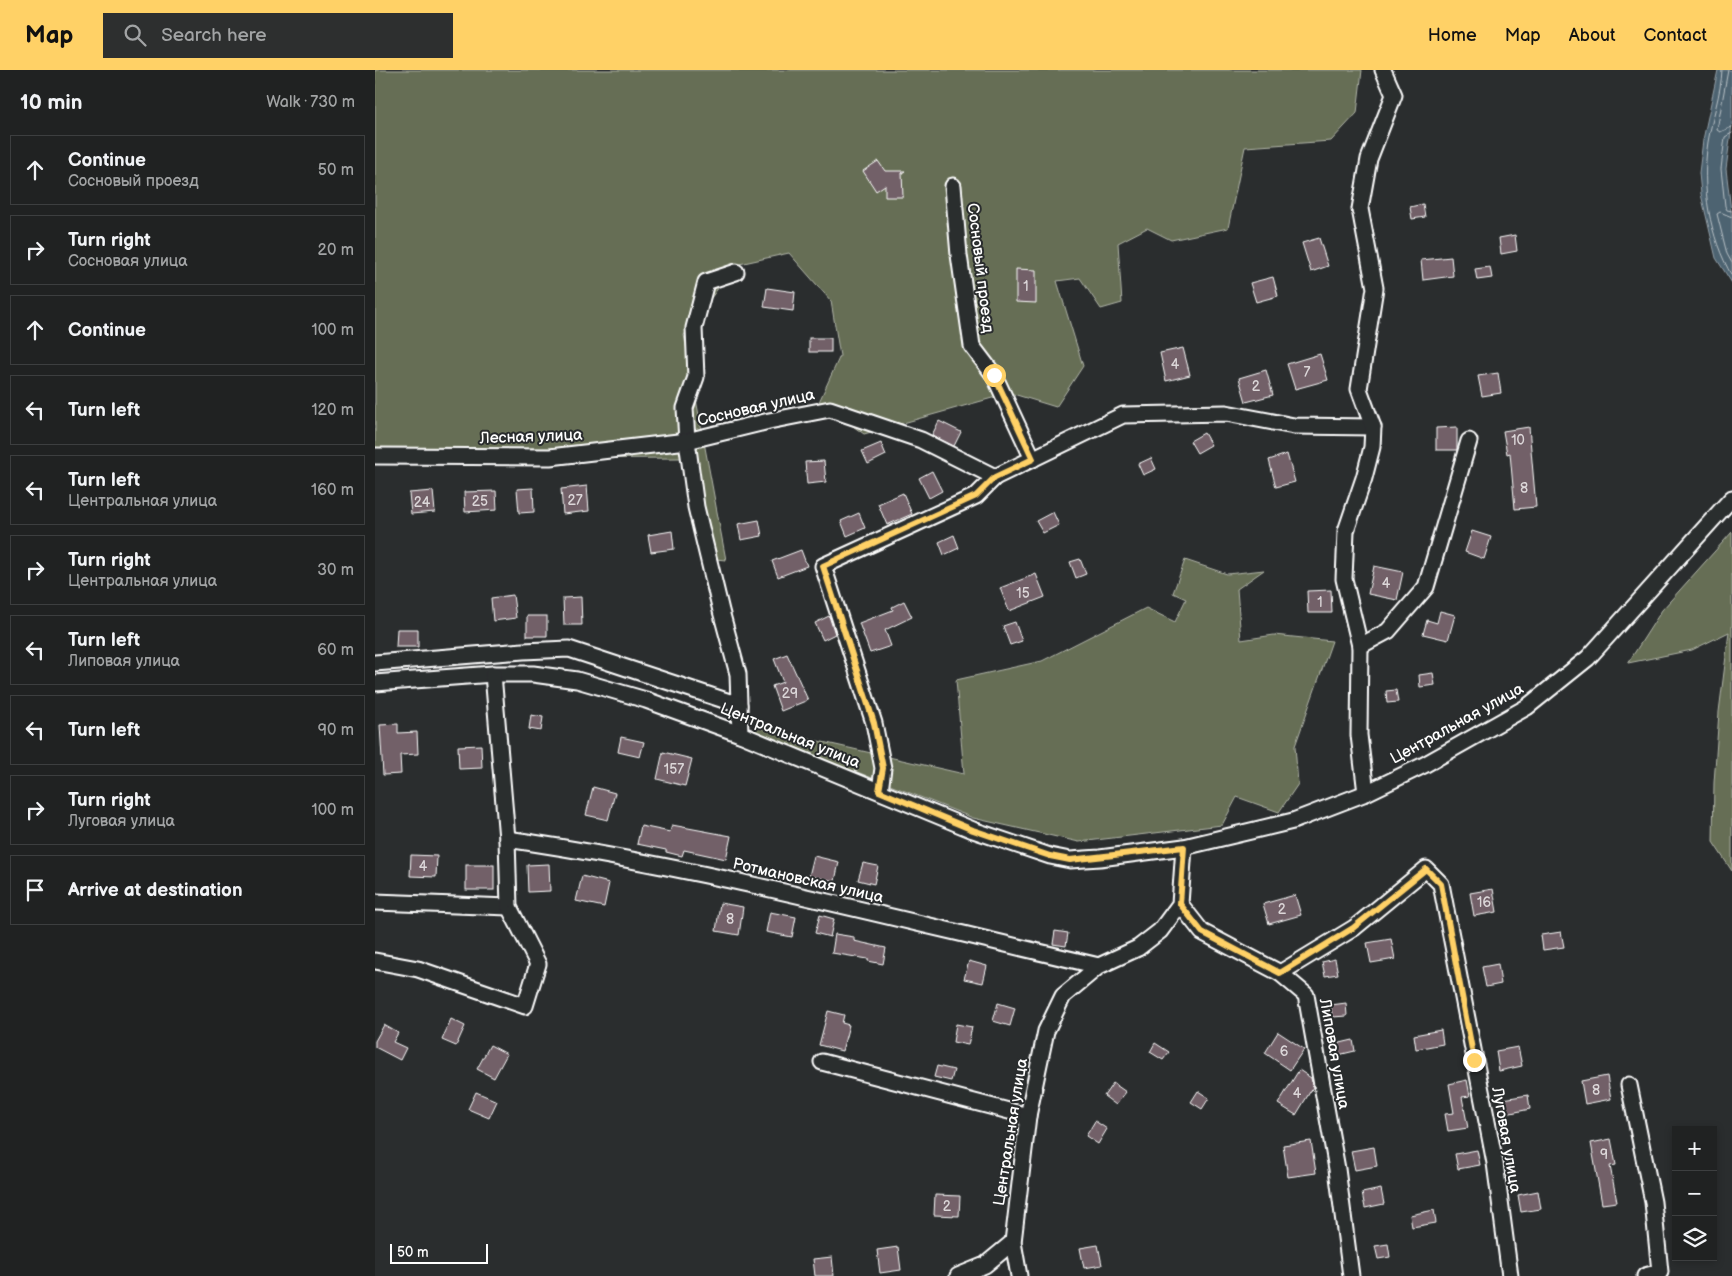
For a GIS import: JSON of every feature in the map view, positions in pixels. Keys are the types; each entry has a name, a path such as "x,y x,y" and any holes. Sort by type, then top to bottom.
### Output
{"street":[{"path":"1366,792 1359,735 1360,646 1344,579 1346,531 1364,478 1371,447 1373,427 1359,389 1375,288 1360,209 1369,159 1394,94 1383,70"},
{"name":"Сосновый проезд","path":"953,186 959,255 972,346 994,375 1033,459"},
{"path":"687,441 685,408 696,377 694,328 706,282 736,272"},
{"name":"Сосновая улица","path":"740,734 738,674 696,507 687,441 769,421 830,409 921,440 995,477"},
{"path":"879,791 883,768 874,723 823,566 976,496 995,477 1123,415 1226,413 1295,426 1373,427"},
{"name":"Лесная улица","path":"375,456 550,457 687,441"},
{"path":"1360,646 1387,632 1426,587 1469,441"},
{"name":"Центральная улица","path":"375,683 493,674 533,674 577,680 646,700 740,734 973,830 1057,858 1070,860 1100,858 1184,847 1293,821 1366,792 1425,765 1497,725 1535,701 1588,658 1732,498"},
{"path":"375,664 523,651 569,650 739,705"},
{"path":"375,961 418,969 525,1006 539,964 509,907 507,839 493,674"},
{"name":"Ротмановская улица","path":"507,839 587,851 759,888 1099,966"},
{"path":"1180,904 1184,847"},
{"name":"Луговая улица","path":"1280,973 1353,928 1426,869 1441,884 1495,1163 1510,1276"},
{"path":"375,902 509,907"},
{"name":"Центральная улица","path":"1019,1276 1013,1242 1028,1116 1046,1031 1063,996 1099,966 1138,948 1160,931 1180,904"},
{"name":"Липовая улица","path":"1180,904 1202,932 1280,973 1306,995 1337,1168 1351,1276"},
{"path":"822,1062 1028,1116"},
{"path":"1629,1085 1653,1202 1660,1272 1645,1276"},
{"path":"958,1276 985,1265 1013,1242"}],"green space":[{"path":"375,70 1362,70 1357,113 1331,141 1245,147 1228,228 1171,240 1147,228 1118,243 1122,303 1101,309 1080,278 1057,281 1083,366 1056,407 1010,393 864,434 819,402 840,356 831,301 789,253 735,265 684,335 726,560 715,559 681,458 375,460"},
{"path":"1732,532 1732,871 1713,842 1714,783 1719,712 1729,632 1692,650 1628,663 1662,610"},
{"path":"1185,560 1227,574 1264,570 1237,589 1241,640 1274,635 1332,641 1295,746 1298,784 1279,812 1237,797 1222,825 1079,842 973,818 754,731 756,727 964,774 956,680 1042,661 1146,608 1175,622 1186,599 1173,593"}],"water":[{"path":"1718,70 1732,70 1732,124 1726,169 1732,219 1732,283 1716,258 1701,194 1699,173 1703,140"}],"building":[{"path":"878,161 885,171 905,171 902,173 903,197 885,197 885,185 876,191 863,171"},
{"path":"1423,204 1425,217 1412,219 1410,207"},
{"path":"1515,235 1517,251 1501,254 1499,238"},
{"path":"1319,238 1328,266 1311,272 1302,243"},
{"path":"1451,257 1453,276 1423,280 1421,260"},
{"path":"1490,267 1492,278 1477,280 1475,269"},
{"path":"1016,269 1036,270 1036,303 1016,302"},
{"path":"1273,277 1278,296 1256,302 1250,283"},
{"path":"767,288 795,292 793,311 764,307"},
{"path":"809,338 831,338 831,352 809,352"},
{"path":"1183,348 1190,375 1166,381 1160,353"},
{"path":"1320,354 1328,380 1295,389 1287,364"},
{"path":"1266,370 1273,395 1246,402 1239,378"},
{"path":"1498,373 1501,393 1482,396 1478,376"},
{"path":"939,421 961,432 954,446 932,435"},
{"path":"1457,427 1457,450 1436,450 1436,428"},
{"path":"1529,427 1536,507 1515,509 1510,453 1507,454 1503,431"},
{"path":"1204,433 1211,445 1197,453 1190,441"},
{"path":"881,443 886,455 868,464 862,451"},
{"path":"1287,454 1295,482 1276,487 1269,460"},
{"path":"1151,458 1156,469 1143,475 1138,464"},
{"path":"824,461 826,482 807,484 805,462"},
{"path":"932,471 942,491 929,498 919,478"},
{"path":"587,486 589,511 563,514 561,489"},
{"path":"533,488 534,512 519,513 517,489"},
{"path":"433,491 435,512 411,514 409,493"},
{"path":"496,491 497,510 465,512 464,492"},
{"path":"903,493 912,514 887,525 878,504"},
{"path":"1053,512 1059,525 1043,533 1036,521"},
{"path":"859,513 865,528 847,536 841,521"},
{"path":"759,520 762,536 741,540 738,524"},
{"path":"672,531 674,549 651,552 648,535"},
{"path":"1472,531 1491,537 1484,559 1465,552"},
{"path":"954,535 959,548 944,555 939,542"},
{"path":"801,550 807,566 778,577 772,561"},
{"path":"1080,559 1086,574 1076,578 1070,562"},
{"path":"1374,566 1403,572 1397,600 1368,594"},
{"path":"1036,574 1045,597 1009,611 1000,588"},
{"path":"1331,590 1332,613 1308,613 1307,591"},
{"path":"513,595 516,618 493,621 491,598"},
{"path":"581,597 582,625 564,625 563,598"},
{"path":"904,601 912,617 885,630 891,646 870,653 859,623 893,610 892,607"},
{"path":"1440,611 1455,615 1448,640 1423,634 1427,620 1437,623"},
{"path":"527,616 547,616 547,636 527,636"},
{"path":"829,616 835,634 823,640 815,623"},
{"path":"1015,622 1022,641 1010,645 1003,626"},
{"path":"397,629 418,629 418,647 396,647"},
{"path":"787,654 808,700 781,711 772,686 783,682 774,659"},
{"path":"1433,673 1435,685 1420,687 1419,675"},
{"path":"1396,690 1398,702 1387,703 1386,691"},
{"path":"531,715 543,717 541,731 529,729"},
{"path":"398,724 398,733 417,732 418,754 400,755 401,774 383,775 380,725"},
{"path":"621,737 644,742 640,757 618,752"},
{"path":"481,745 482,768 459,769 458,746"},
{"path":"663,752 692,759 685,786 657,779"},
{"path":"593,787 615,793 608,820 586,815"},
{"path":"672,825 731,836 726,859 684,850 682,856 666,852 666,850 637,844 641,826 670,832"},
{"path":"411,855 437,856 436,877 410,876"},
{"path":"814,856 839,862 835,881 809,876"},
{"path":"863,863 878,866 874,884 858,880"},
{"path":"549,864 550,891 528,892 527,865"},
{"path":"466,865 494,865 494,890 466,890"},
{"path":"582,876 609,883 604,907 576,901"},
{"path":"1493,889 1497,912 1474,916 1470,893"},
{"path":"1295,895 1301,915 1269,924 1263,904"},
{"path":"720,903 743,907 739,935 716,931"},
{"path":"770,912 796,917 792,937 766,932"},
{"path":"820,915 834,919 830,937 815,933"},
{"path":"1055,931 1068,933 1066,946 1053,944"},
{"path":"1561,932 1564,947 1543,950 1541,935"},
{"path":"835,934 854,937 854,941 886,948 883,964 868,961 868,959 832,953"},
{"path":"1391,939 1395,959 1371,963 1367,943"},
{"path":"1335,959 1338,974 1325,976 1322,962"},
{"path":"969,961 987,966 983,983 964,979"},
{"path":"1498,964 1501,984 1486,987 1482,967"},
{"path":"998,1003 1015,1008 1010,1026 993,1021"},
{"path":"1346,1003 1347,1016 1332,1017 1331,1005"},
{"path":"828,1011 844,1015 842,1023 849,1025 842,1051 819,1045"},
{"path":"451,1019 465,1026 456,1046 442,1040"},
{"path":"956,1024 972,1027 968,1045 953,1042"},
{"path":"384,1025 398,1033 393,1042 406,1048 400,1060 375,1047 375,1041"},
{"path":"1441,1030 1443,1044 1416,1049 1414,1035"},
{"path":"1278,1032 1304,1049 1290,1070 1265,1053"},
{"path":"1353,1040 1355,1051 1338,1055 1336,1044"},
{"path":"1155,1043 1169,1052 1163,1060 1150,1052"},
{"path":"490,1045 507,1054 494,1078 477,1069"},
{"path":"1518,1047 1522,1066 1499,1071 1496,1051"},
{"path":"937,1066 954,1070 951,1081 934,1077"},
{"path":"1299,1070 1311,1078 1313,1087 1296,1115 1278,1104"},
{"path":"1607,1076 1611,1099 1585,1104 1581,1081"},
{"path":"1467,1080 1470,1096 1462,1097 1468,1128 1448,1131 1445,1114 1454,1113 1449,1084"},
{"path":"1113,1083 1126,1092 1116,1105 1104,1096"},
{"path":"1198,1091 1209,1098 1202,1109 1191,1102"},
{"path":"476,1092 497,1101 489,1118 468,1109"},
{"path":"1528,1095 1530,1109 1506,1114 1503,1099"},
{"path":"1095,1121 1107,1129 1098,1144 1086,1136"},
{"path":"1611,1139 1616,1165 1610,1166 1617,1202 1602,1204 1591,1143"},
{"path":"1311,1141 1316,1173 1288,1177 1283,1145"},
{"path":"1374,1147 1377,1166 1355,1170 1351,1151"},
{"path":"1477,1150 1480,1165 1458,1169 1455,1154"},
{"path":"1381,1189 1384,1204 1365,1208 1362,1193"},
{"path":"1538,1191 1541,1209 1521,1212 1518,1195"},
{"path":"935,1195 960,1196 959,1216 934,1215"},
{"path":"1434,1210 1436,1223 1412,1227 1410,1215"},
{"path":"1388,1244 1390,1257 1378,1259 1375,1246"},
{"path":"1098,1245 1102,1265 1084,1268 1080,1248"},
{"path":"898,1247 901,1270 880,1273 877,1250"},
{"path":"832,1257 834,1276 815,1276 813,1259"}],"route":[{"path":"994,375 1033,459 995,477 976,496 823,566 842,618 874,723 883,768 879,791 973,830 1050,856 1070,860 1184,847 1180,904 1202,932 1280,973 1353,928 1426,869 1441,884 1474,1060"}]}
